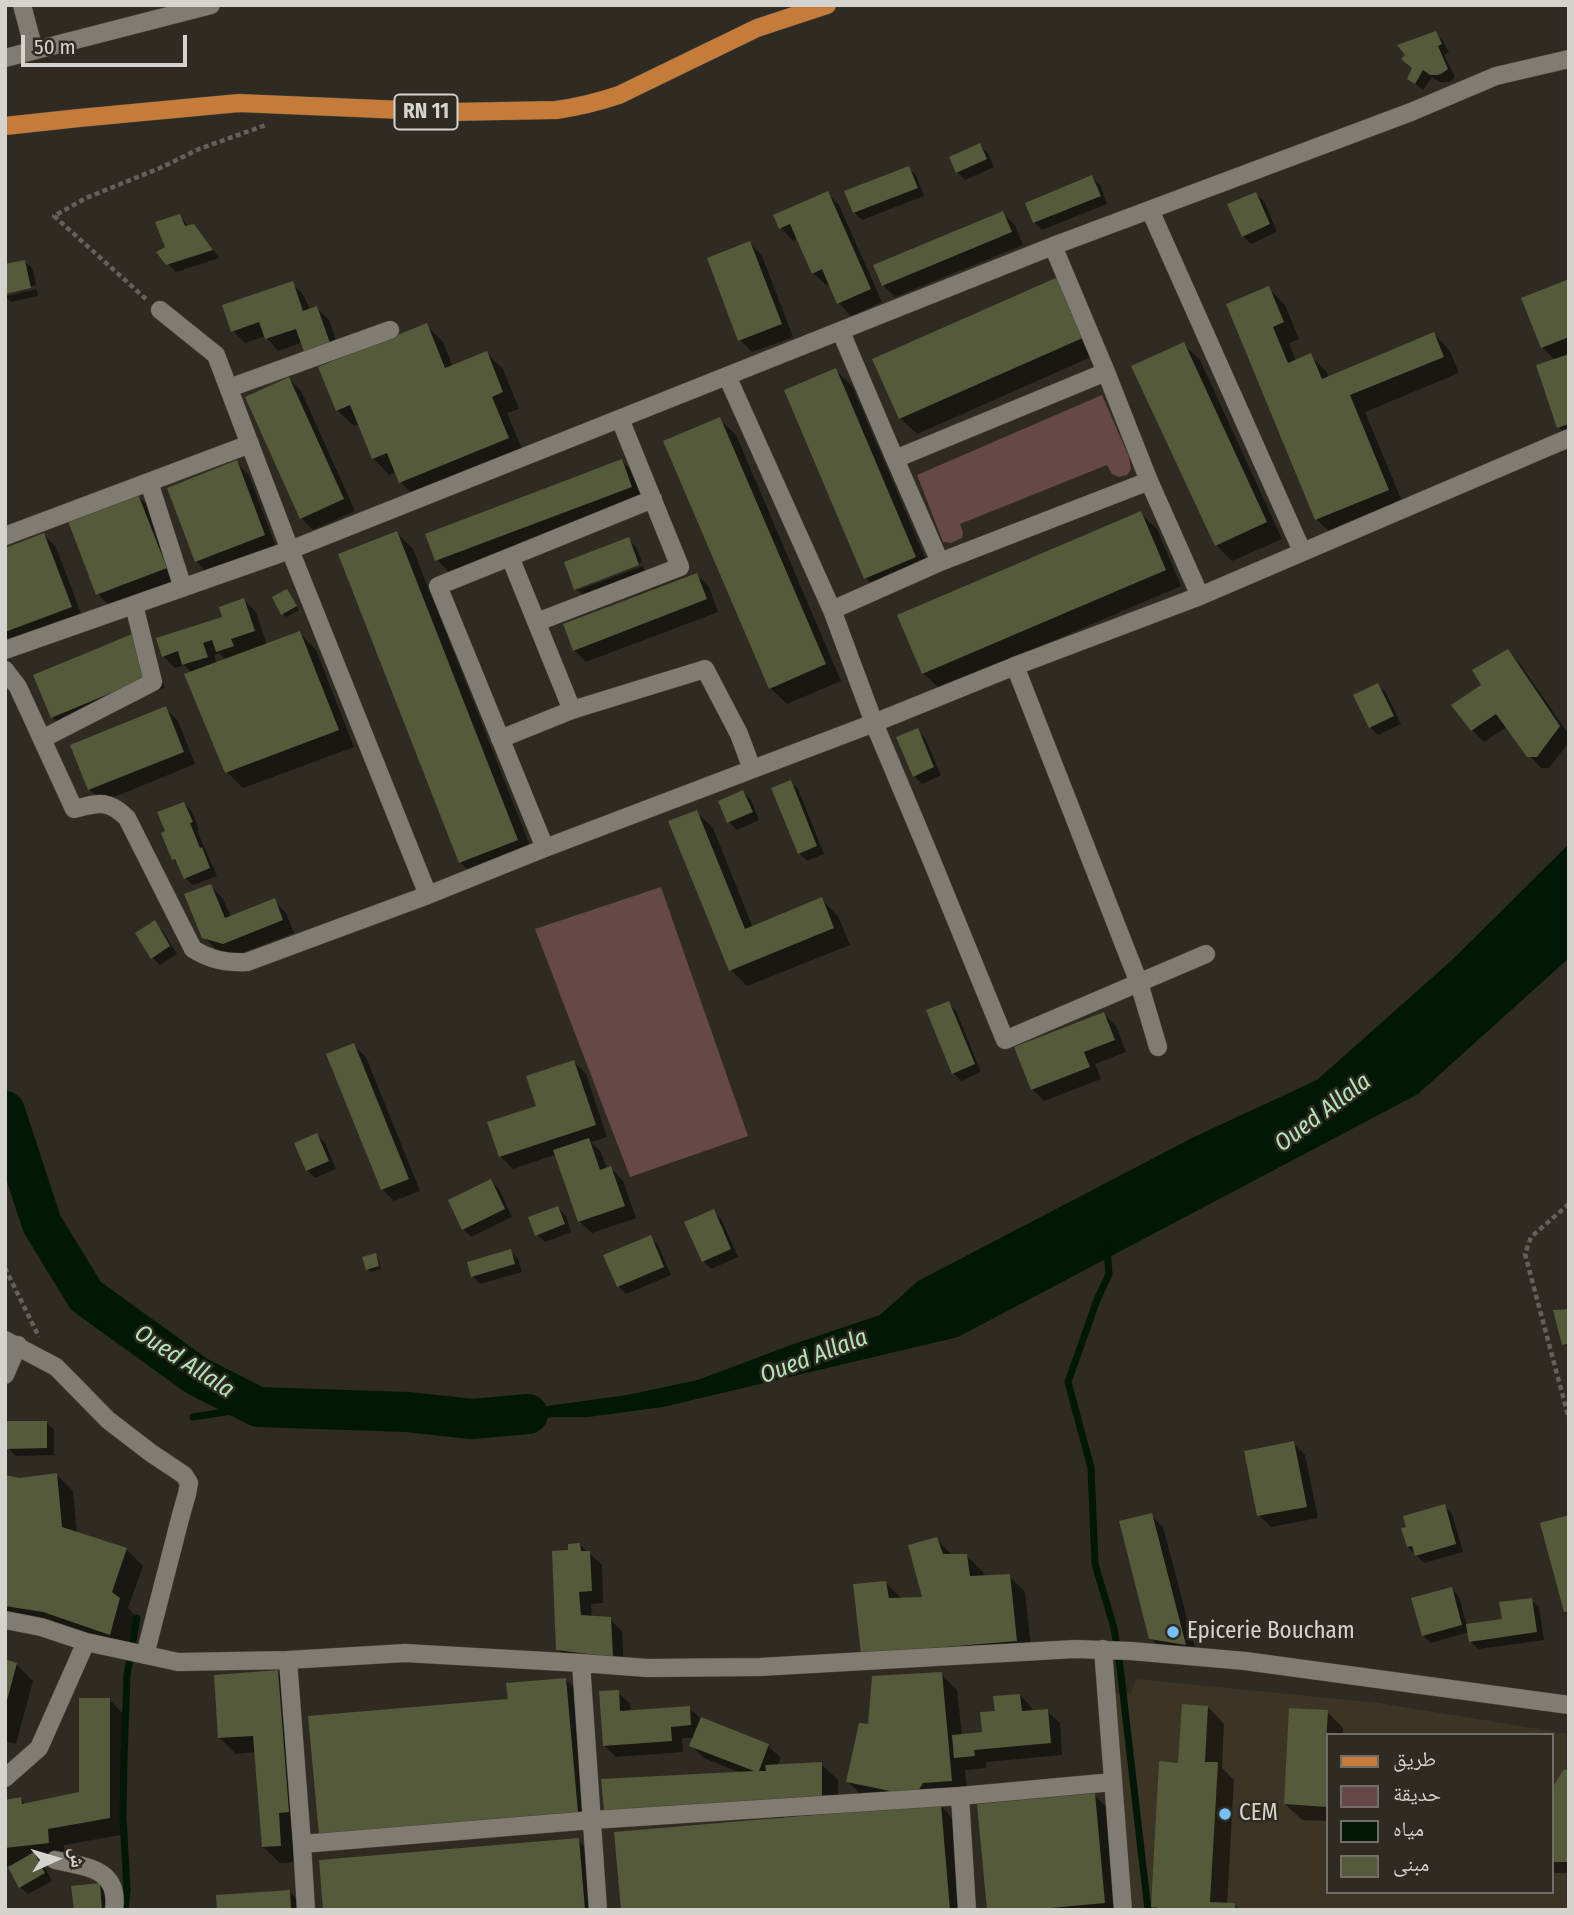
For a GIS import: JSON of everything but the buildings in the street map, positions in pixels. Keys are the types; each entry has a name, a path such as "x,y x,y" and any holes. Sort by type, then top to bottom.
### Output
{"main road":[{"name":"RN 11","path":"5,126 239,103 450,112 573,108 619,95 757,28 827,5"}],"street":[{"path":"22,5 34,50"},
{"path":"5,58 211,5"},
{"path":"5,650 290,551 1053,246 1411,111 1496,76 1569,59"},
{"path":"1150,210 1303,551"},
{"path":"1053,246 1199,596"},
{"path":"160,310 216,355 290,551 428,895"},
{"path":"229,388 390,330"},
{"path":"841,332 940,562"},
{"path":"895,459 1105,372"},
{"path":"727,376 832,610 874,723 1005,1040 1206,954"},
{"path":"537,622 680,567 620,419"},
{"path":"5,670 18,687 74,809 96,804 110,804 117,808 127,818 193,949 208,958 225,962 247,962 428,895 1199,596 1569,438"},
{"path":"5,536 250,444"},
{"path":"832,610 940,562 1149,481"},
{"path":"149,482 183,588"},
{"path":"545,848 438,586 653,499"},
{"path":"510,557 572,709"},
{"path":"42,738 153,682 134,605"},
{"path":"1015,666 1139,983 1158,1047"},
{"path":"500,739 572,709 705,669 739,734 752,769"},
{"path":"5,1376 11,1342 56,1367 108,1420 184,1475 189,1483 142,1655"},
{"path":"5,1620 41,1627 86,1642 178,1662 288,1660 405,1653 647,1668 760,1667 1105,1649 1245,1661 1569,1705"},
{"path":"5,1778 39,1748 86,1642"},
{"path":"1105,1649 1123,1910"},
{"path":"288,1660 306,1910"},
{"path":"581,1663 598,1910"},
{"path":"302,1844 592,1820 960,1796 1113,1782"},
{"path":"960,1796 967,1910"},
{"path":"55,1860 104,1874 114,1891 114,1910"}],"path":[{"path":"160,310 54,216 86,198 199,149 270,124"},
{"path":"1569,1204 1531,1237 1525,1254 1569,1419"},
{"path":"5,1268 56,1367"}],"shaded area":[{"name":"CEM","path":"1136,1679 1379,1703 1569,1734 1569,1910 1133,1910 1112,1693 1131,1693"}],"green space":[{"path":"1102,395 1129,457 1131,469 1127,475 1119,477 1112,474 1107,465 960,524 962,538 951,543 943,542 917,475"},
{"path":"661,887 748,1136 630,1177 535,929"}],"water":[{"path":"1569,844 1569,958 1418,1094 958,1337 663,1407 496,1425 472,1419 484,1415 627,1395 698,1380 880,1315 918,1281 1194,1137 1317,1080 1452,960"}],"waterway":[{"name":"Oued Allala","path":"5,1111 42,1224 86,1296 197,1376 258,1407 407,1412 472,1419 528,1414"},
{"path":"1107,1250 1109,1274 1068,1382 1091,1468 1095,1564 1114,1628 1120,1667 1148,1910"},
{"path":"193,1417 258,1407"},
{"path":"125,1910 127,1890 123,1816 127,1675 137,1618"}],"place":[{"name":"Epicerie Boucham","path":"1173,1632"},
{"name":"CEM","path":"1225,1814"}]}
